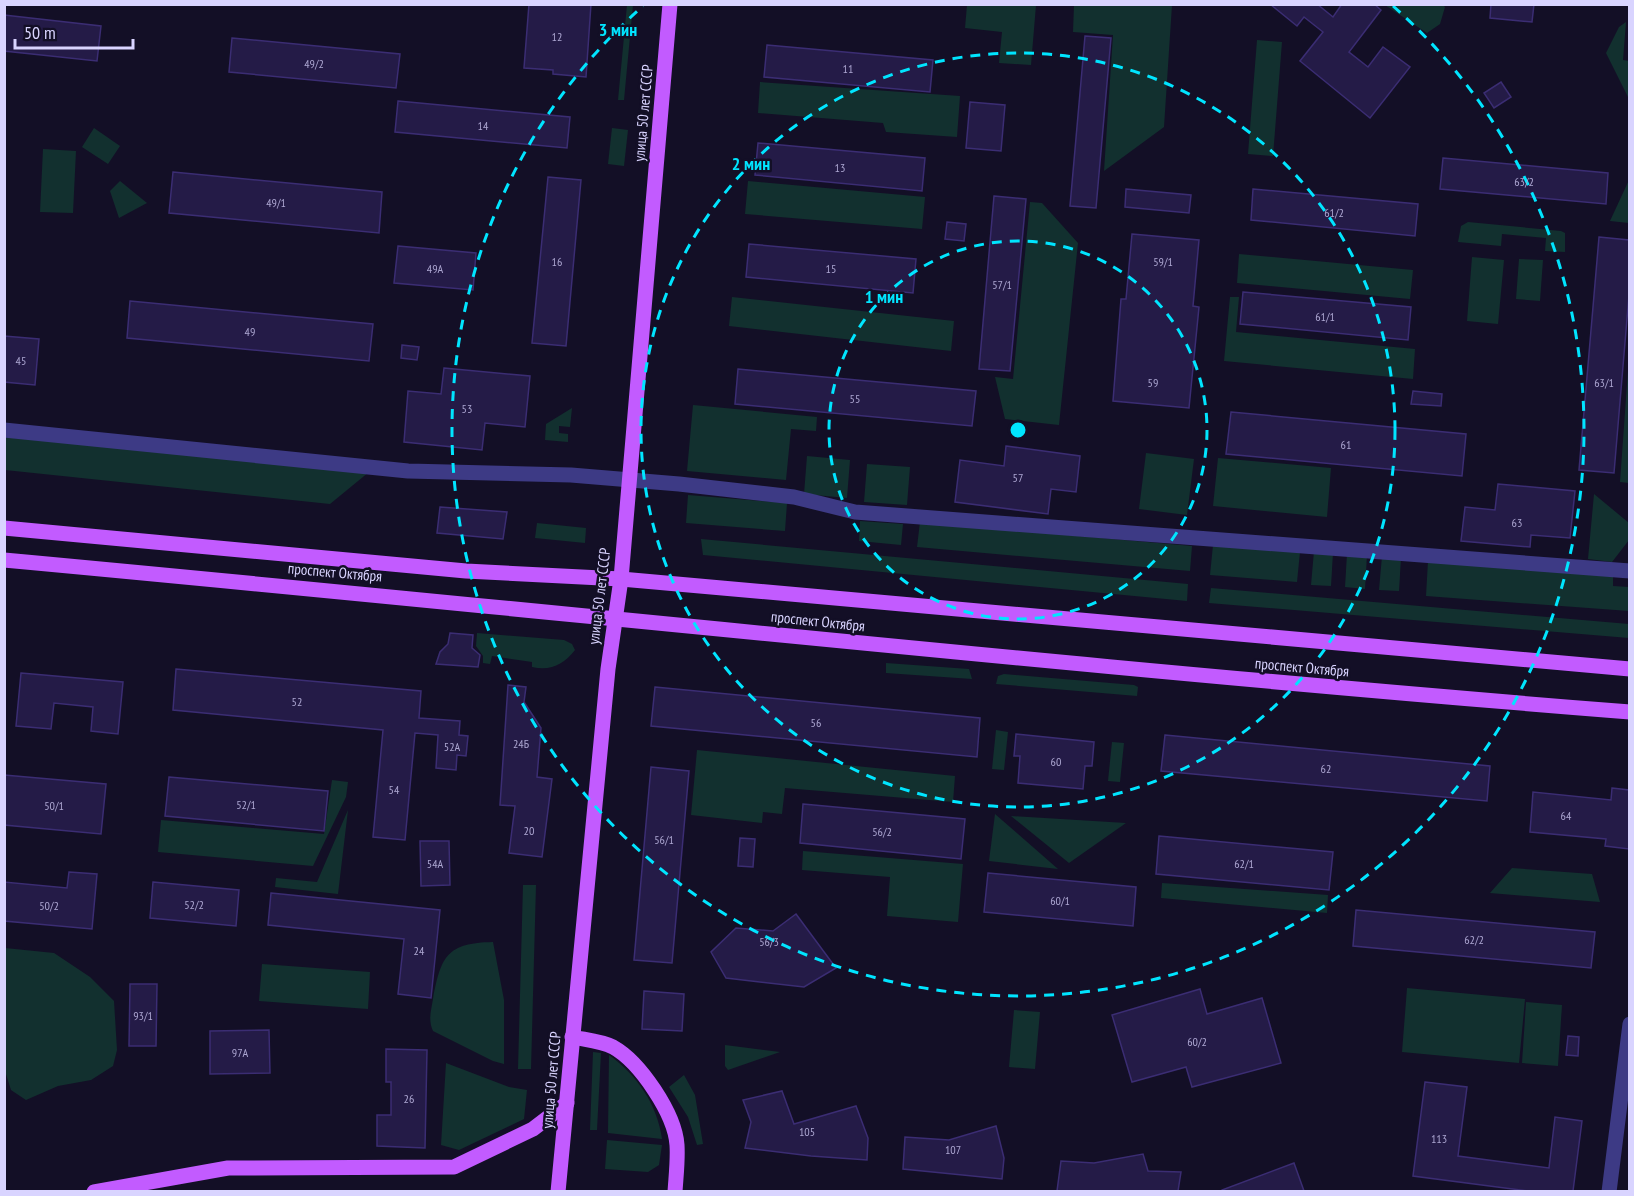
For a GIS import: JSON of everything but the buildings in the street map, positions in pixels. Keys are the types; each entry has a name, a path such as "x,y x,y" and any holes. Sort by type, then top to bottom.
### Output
{"main road":[{"name":"улица 50 лет СССР","path":"558,1191 572,1037 621,579 670,4"},
{"name":"проспект Октября","path":"4,528 466,571 621,579 1629,669"},
{"name":"проспект Октября","path":"4,560 460,602 615,620 1148,672 1629,712"},
{"path":"572,1037 605,1043 616,1049 646,1078 670,1118 677,1144 675,1191"},
{"path":"94,1191 228,1168 454,1167 533,1129 567,1103"}],"street":[{"path":"4,430 408,471 629,480 794,497 855,512 1629,571"},
{"path":"1609,1191 1629,1024"}],"green space":[{"path":"1442,4 1445,7 1440,24 1427,33 1385,5"},
{"path":"627,5 633,5 624,100 618,100"},
{"path":"967,5 1036,5 1031,65 999,63 1002,32 965,28"},
{"path":"1074,5 1172,5 1164,127 1104,171 1113,35 1073,32"},
{"path":"1626,22 1623,60 1629,61 1629,99 1606,53 1619,27"},
{"path":"1257,40 1282,42 1273,156 1248,154"},
{"path":"760,82 960,96 957,137 886,132 883,123 758,113"},
{"path":"94,128 120,146 108,164 82,147"},
{"path":"612,128 628,130 624,166 608,164"},
{"path":"43,149 76,151 73,213 40,212"},
{"path":"1629,180 1629,223 1610,221"},
{"path":"120,181 147,203 119,218 110,191"},
{"path":"748,181 925,197 922,229 745,214"},
{"path":"1030,202 1042,203 1078,243 1059,425 1005,419 995,377 1013,379"},
{"path":"1468,222 1561,231 1565,233 1565,252 1545,251 1546,238 1502,234 1501,246 1458,242 1461,226"},
{"path":"1239,254 1413,270 1410,299 1237,283"},
{"path":"1472,257 1504,260 1498,324 1467,321"},
{"path":"1519,259 1543,260 1540,301 1516,299"},
{"path":"732,297 954,321 951,351 729,326"},
{"path":"1230,297 1239,297 1236,332 1415,349 1413,379 1224,361"},
{"path":"1629,356 1630,482 1629,483 1620,482"},
{"path":"693,405 817,417 816,431 791,429 786,480 687,471"},
{"path":"572,408 570,427 559,426 559,433 568,434 568,442 545,440 546,424"},
{"path":"4,437 369,472 330,504 5,470"},
{"path":"1146,453 1194,459 1187,515 1139,509"},
{"path":"807,456 850,460 847,498 804,494"},
{"path":"1218,458 1331,468 1327,517 1213,506"},
{"path":"867,464 910,467 907,505 864,502"},
{"path":"1594,494 1629,523 1629,540 1612,562 1588,559"},
{"path":"688,495 787,503 785,531 686,523"},
{"path":"860,521 903,524 901,545 859,541"},
{"path":"920,522 1192,546 1190,571 917,547"},
{"path":"537,523 586,528 585,543 535,538"},
{"path":"701,539 1188,584 1187,601 703,555"},
{"path":"1213,545 1300,552 1297,582 1210,575"},
{"path":"1314,551 1333,553 1331,586 1311,585"},
{"path":"1347,554 1367,555 1365,589 1345,587"},
{"path":"1382,556 1401,558 1399,591 1379,590"},
{"path":"1428,561 1613,575 1613,586 1629,587 1629,611 1426,596"},
{"path":"1211,588 1629,624 1629,638 1209,603"},
{"path":"477,633 564,640 572,644 575,650 566,660 556,666 545,668 532,667 532,662 492,656 490,664 483,663 483,656 476,646"},
{"path":"886,663 969,669 972,679 886,673"},
{"path":"1004,674 1134,685 1138,687 1137,696 996,684 998,676"},
{"path":"996,730 1008,732 1004,770 992,769"},
{"path":"1112,742 1124,743 1120,782 1108,781"},
{"path":"697,750 955,776 953,802 785,788 782,814 763,812 762,823 691,815"},
{"path":"332,780 348,782 346,797 313,866 158,852 161,820 324,834"},
{"path":"348,810 338,894 275,887 276,878 317,882"},
{"path":"995,814 1058,869 989,861"},
{"path":"1011,816 1126,823 1069,863"},
{"path":"803,851 963,864 958,922 887,916 890,877 802,870"},
{"path":"1512,868 1592,874 1600,902 1490,893"},
{"path":"1162,883 1328,895 1327,913 1161,898"},
{"path":"523,885 536,885 531,1069 518,1069"},
{"path":"493,942 504,1000 504,1064 493,1061 433,1031 431,1023 436,984 443,962 456,949 465,945"},
{"path":"5,948 54,953 90,977 114,1001 117,1050 113,1066 91,1080 58,1086 26,1100 11,1090 5,1071"},
{"path":"262,964 370,972 368,1009 259,1001"},
{"path":"1407,988 1525,999 1519,1063 1402,1052"},
{"path":"1526,1002 1562,1005 1558,1066 1522,1063"},
{"path":"1014,1010 1040,1012 1035,1069 1009,1067"},
{"path":"725,1045 780,1052 728,1070 725,1066"},
{"path":"593,1052 601,1053 597,1130 590,1130"},
{"path":"609,1055 637,1081 644,1091 656,1114 662,1139 608,1133"},
{"path":"446,1063 509,1087 527,1090 524,1119 459,1150 441,1145"},
{"path":"684,1075 695,1095 703,1144 697,1145 688,1117 669,1087"},
{"path":"607,1140 662,1145 659,1165 648,1172 605,1169"}]}
